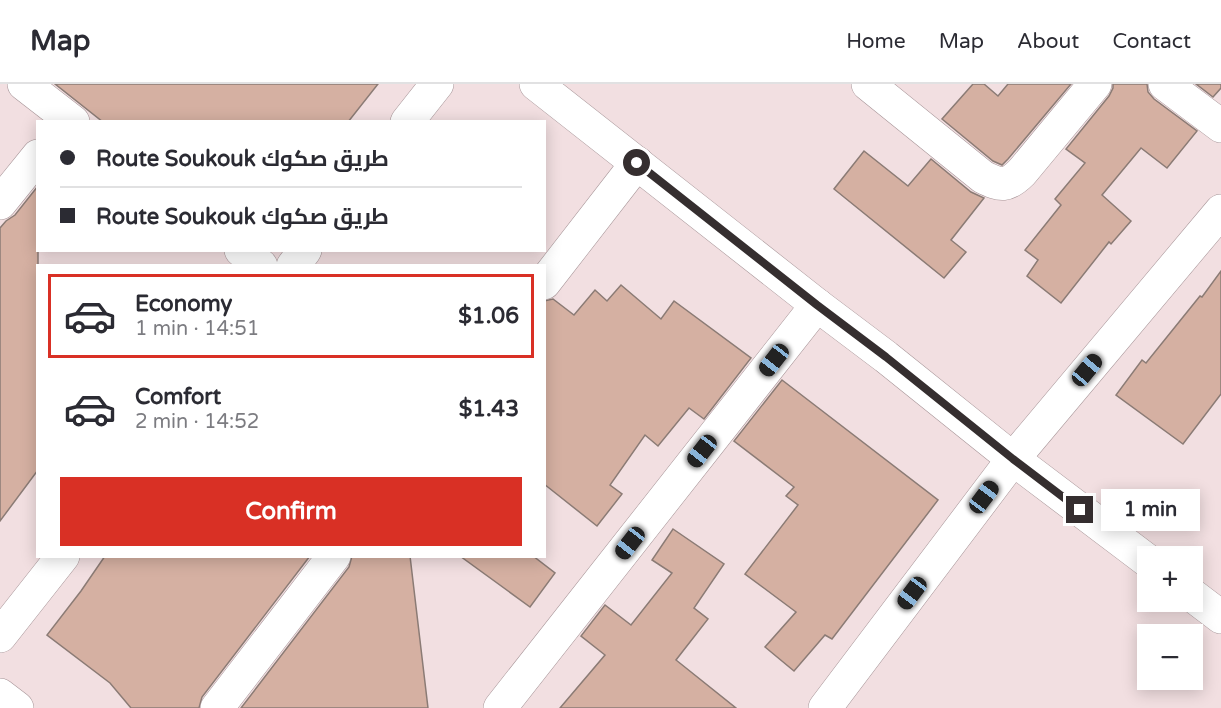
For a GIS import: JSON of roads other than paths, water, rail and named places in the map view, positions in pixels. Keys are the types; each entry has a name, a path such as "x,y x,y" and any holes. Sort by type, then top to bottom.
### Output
{"street":[{"path":"24,84 68,120"},
{"path":"409,120 437,84"},
{"path":"536,84 1013,459 1137,553"},
{"path":"868,84 983,177 998,184 1012,182 1022,172 1095,84"},
{"path":"1165,84 1221,126"},
{"path":"0,203 36,158"},
{"path":"546,280 637,163"},
{"path":"825,708 1013,459 1221,211"},
{"path":"244,252 258,264"},
{"path":"500,708 817,305"},
{"path":"0,636 61,558"},
{"path":"217,708 332,558"},
{"path":"1203,604 1221,617"},
{"path":"0,695 17,708"}]}
